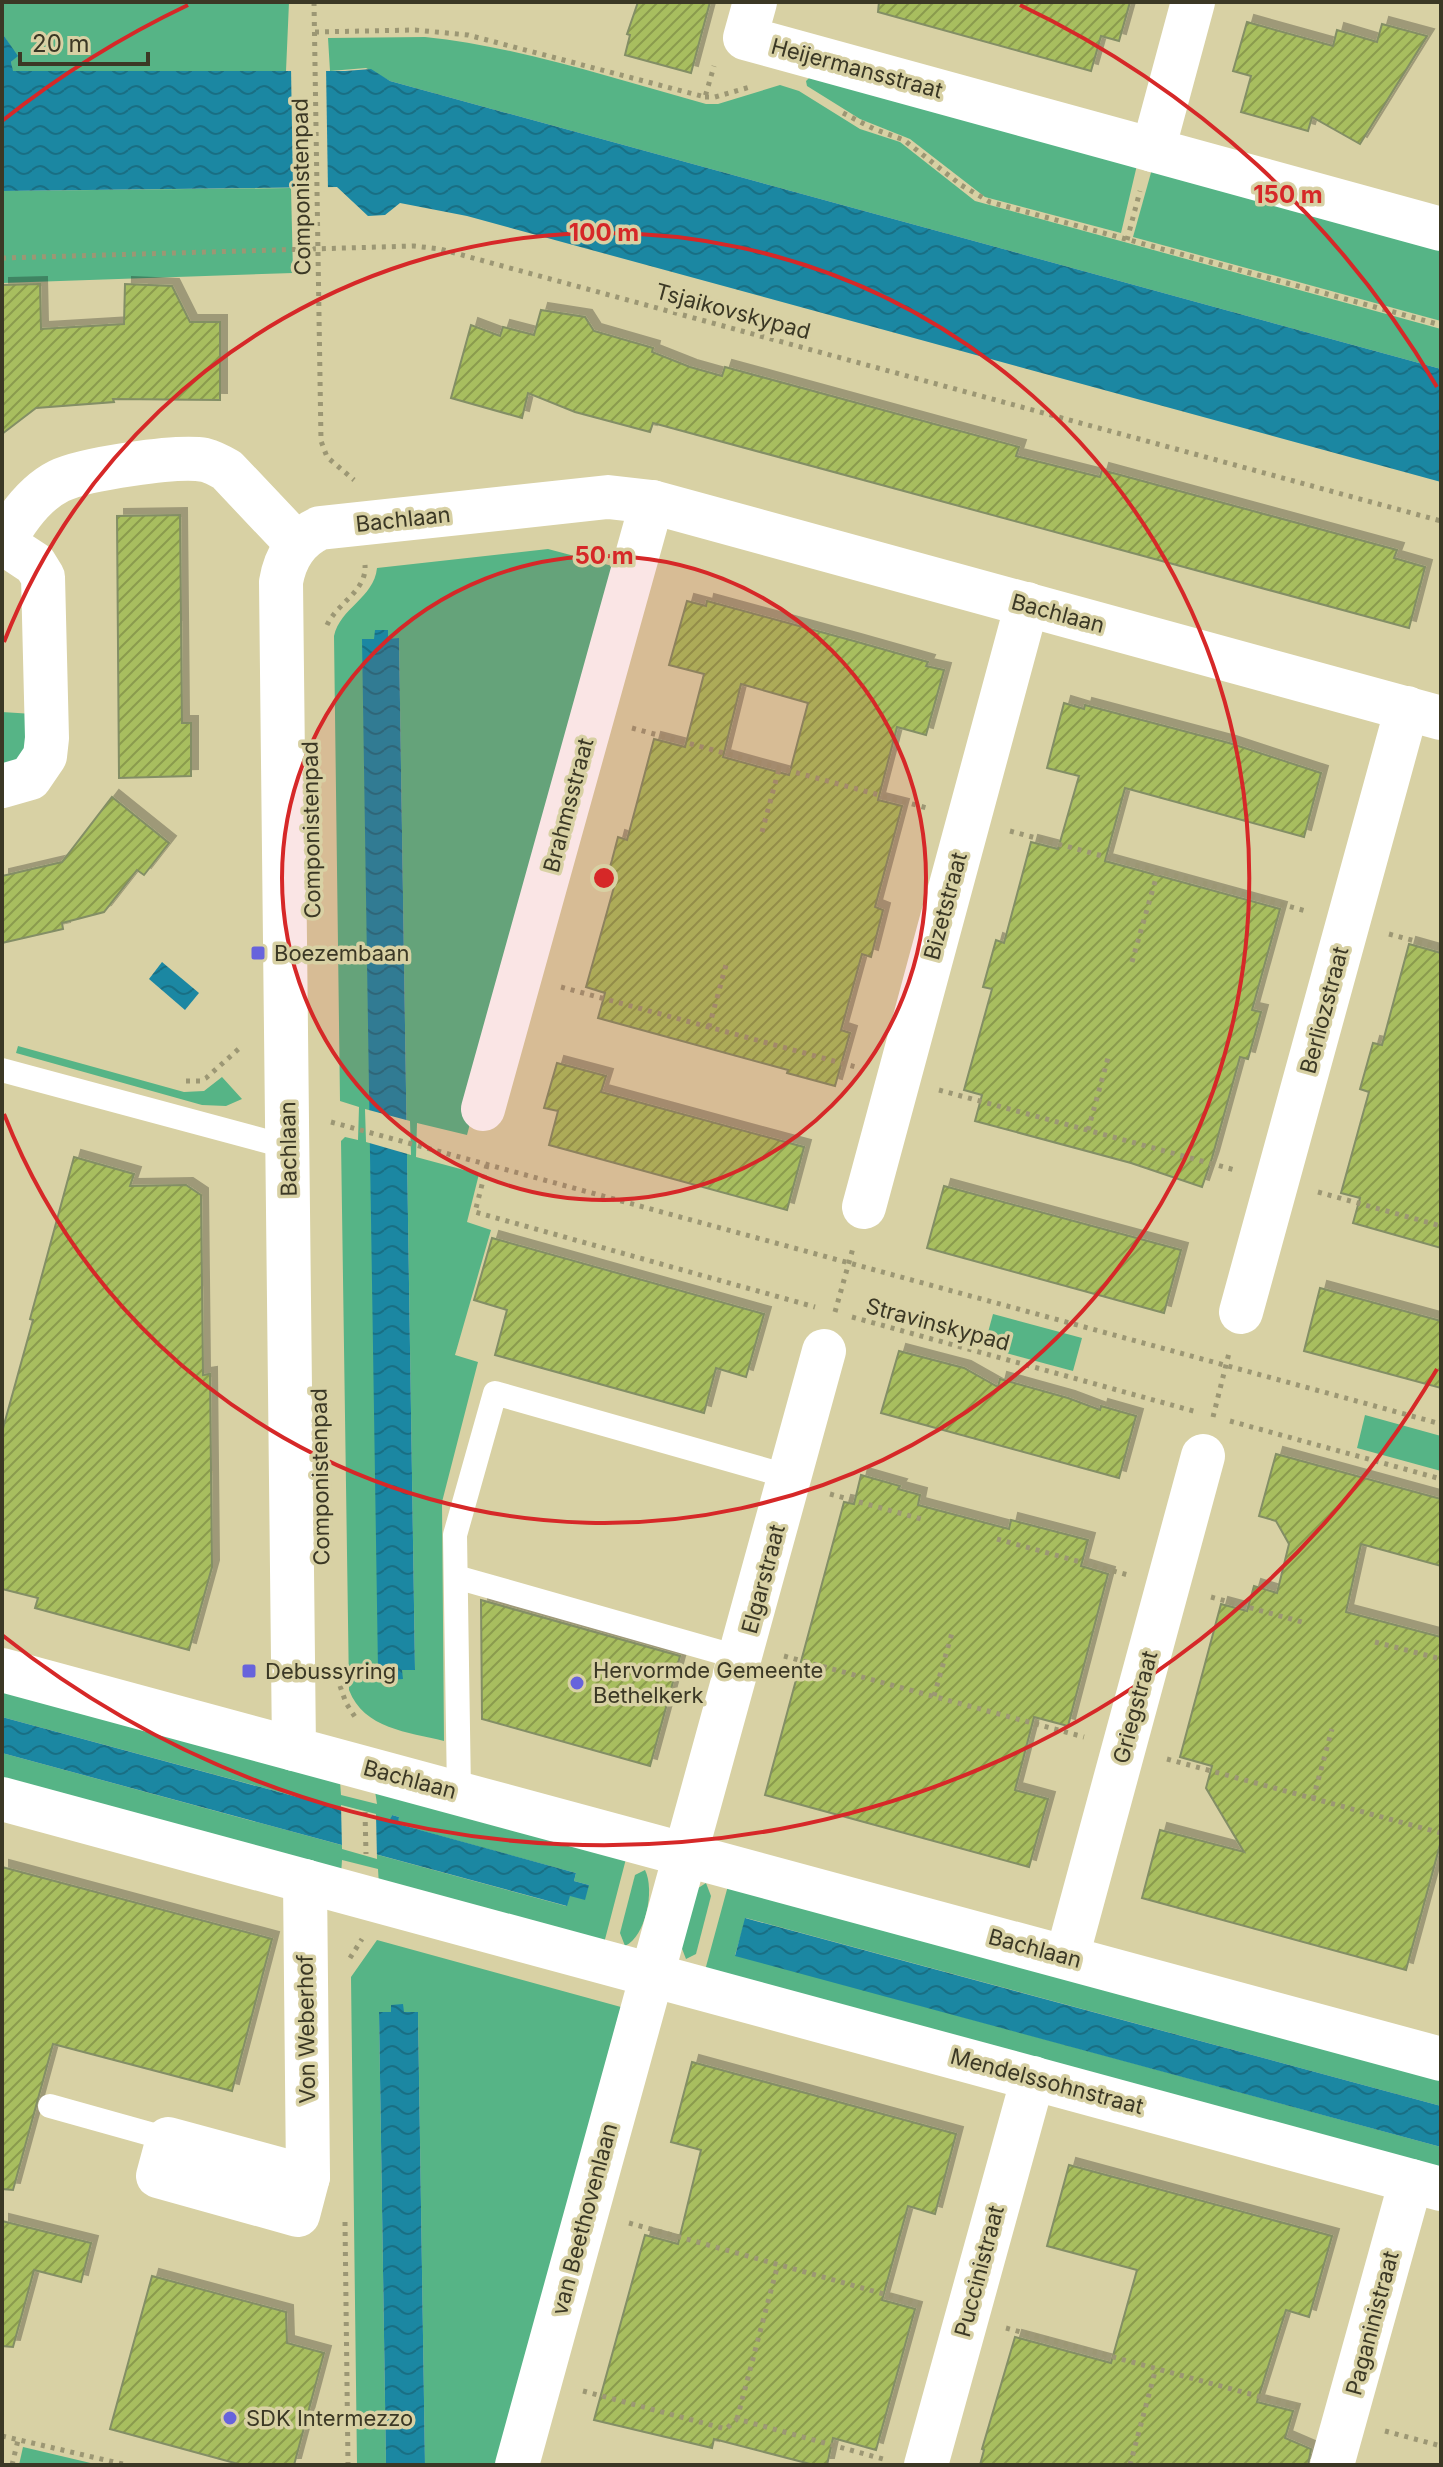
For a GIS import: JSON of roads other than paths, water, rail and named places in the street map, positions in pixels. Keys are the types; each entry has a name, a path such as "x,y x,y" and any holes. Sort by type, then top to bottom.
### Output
{"street":[{"path":"1148,165 1193,2"},
{"name":"Heijermansstraat","path":"750,20 1148,165 1441,229"},
{"path":"2,786 30,778 45,756 43,577 35,564 3,544 35,499 58,482 89,471 199,459 214,462 233,474 297,544"},
{"name":"Bachlaan","path":"1424,713 628,497 320,528 297,544 282,573 279,599 294,1749 365,1782 459,1792 1441,2059"},
{"name":"Brahmsstraat","path":"483,1109 652,502"},
{"name":"Bizetstraat","path":"864,1207 1027,604"},
{"name":"Berliozstraat","path":"1241,1312 1348,923 1424,713"},
{"name":"Elgarstraat","path":"652,1974 824,1351"},
{"name":"Griegstraat","path":"1067,1957 1208,1436"},
{"path":"2,1670 294,1749"},
{"path":"2,1799 652,1974"},
{"name":"Von Weberhof","path":"168,2139 228,2175 308,2177 305,1881"},
{"name":"Mendelssohnstraat","path":"652,1974 1426,2185"},
{"name":"van Beethovenlaan","path":"517,2465 652,1974"},
{"name":"Puccinistraat","path":"907,2463 1033,2078"},
{"name":"Paganinistraat","path":"1332,2465 1426,2185"}],"lane":[{"path":"2,1070 288,1147"},
{"path":"459,1792 455,1535 495,1393 790,1480"},
{"path":"456,1577 741,1658"},
{"name":"Von Weberhof","path":"50,2106 168,2139"}],"water":[{"path":"2,33 18,56 11,62 13,71 371,69 390,81 1441,369 1441,482 467,216 400,203 385,215 368,216 337,187 2,191"},
{"path":"375,630 388,630 388,639 399,638 415,1670 402,1670 403,1679 390,1680 390,1670 378,1670 362,639 374,639"},
{"path":"162,962 199,993 185,1010 149,979"},
{"path":"2,1717 389,1822 392,1815 399,1817 398,1824 576,1873 574,1881 589,1885 585,1900 570,1896 567,1906 2,1753"},
{"path":"745,1918 1441,2106 1441,2147 735,1956"},
{"path":"403,2004 404,2012 418,2012 425,2465 386,2465 379,2012 391,2012 391,2005"}],"place":[{"name":"Boezembaan","path":"258,953"},
{"name":"Debussyring","path":"249,1671"},
{"name":"Hervormde Gemeente Bethelkerk","path":"577,1683"},
{"name":"SDK Intermezzo","path":"230,2418"}]}
